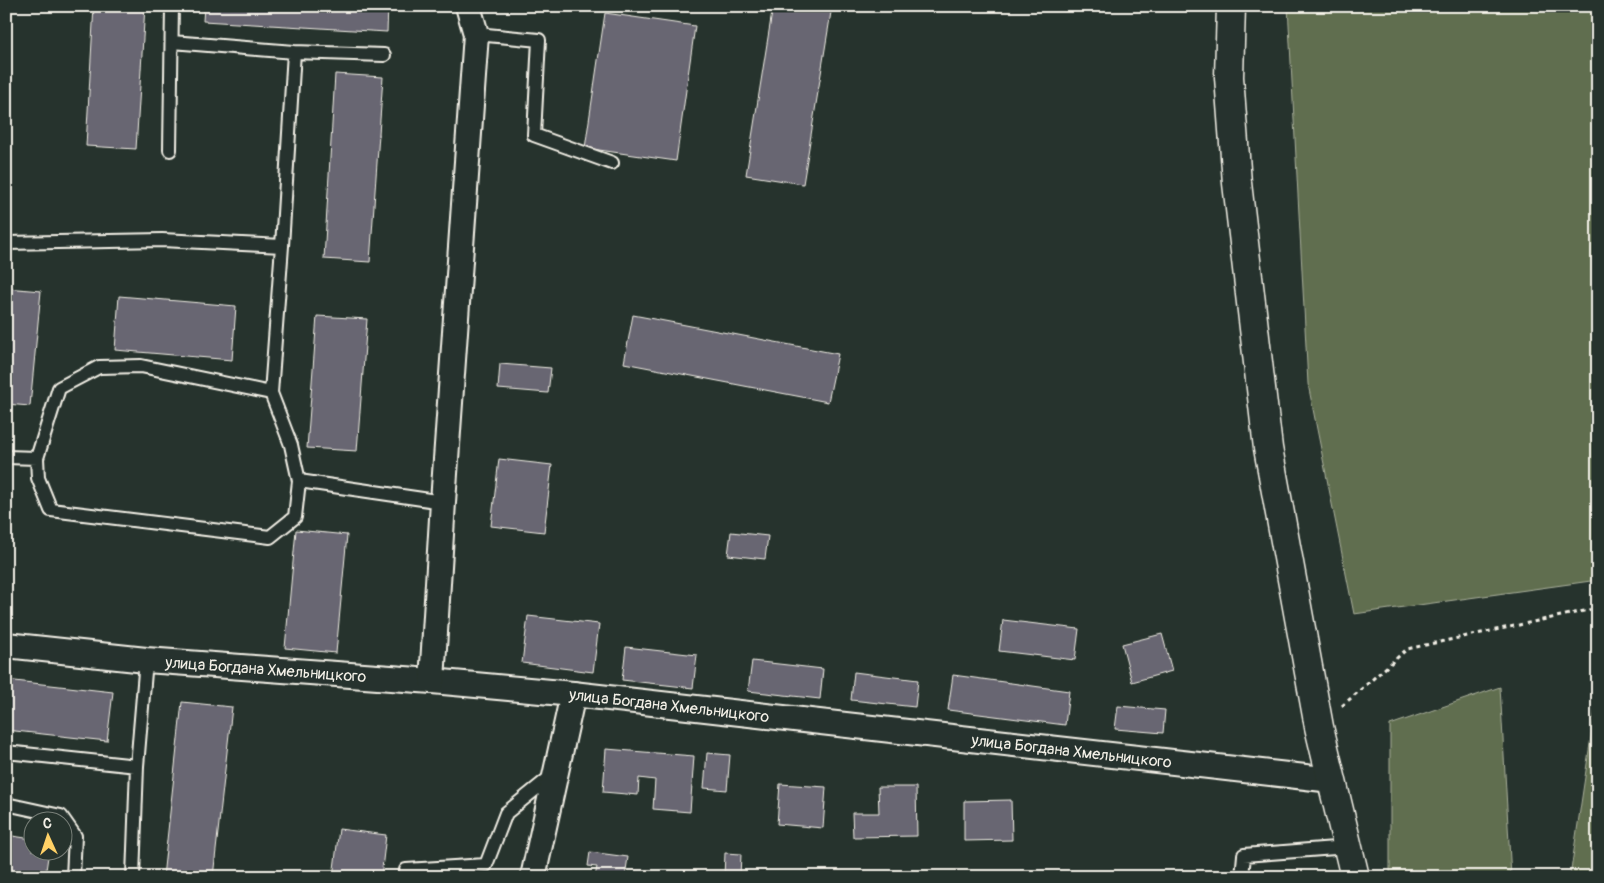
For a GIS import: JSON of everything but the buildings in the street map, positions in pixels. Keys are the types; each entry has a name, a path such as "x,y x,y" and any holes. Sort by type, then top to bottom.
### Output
{"street":[{"path":"432,682 476,34 468,6"},
{"path":"1230,6 1229,77 1237,183 1268,448 1320,727 1355,877"},
{"name":"улица Богдана Хмельницкого","path":"6,645 146,660 573,694 1332,780"},
{"path":"533,877 573,694"}],"lane":[{"path":"170,150 172,6"},
{"path":"476,34 539,40 534,134 612,163"},
{"path":"172,42 294,52 384,55"},
{"path":"271,393 141,366 99,367 59,388 36,458 38,478 51,510 270,537 295,517 299,481 291,445 271,393 294,52"},
{"path":"6,243 162,240 282,246"},
{"path":"6,457 36,458"},
{"path":"299,481 443,502"},
{"path":"133,877 137,766 146,660"},
{"path":"6,752 137,766"},
{"path":"406,877 406,870 486,865 506,813 557,772"},
{"path":"6,804 61,816 75,836 74,877"},
{"path":"1242,877 1244,855 1348,847"}],"path":[{"path":"1320,727 1406,649 1598,608"}],"green space":[{"path":"1288,6 1598,6 1598,580 1354,614 1308,384"},
{"path":"1500,687 1511,877 1390,877 1390,725"},
{"path":"1597,697 1598,877 1570,877"}]}
